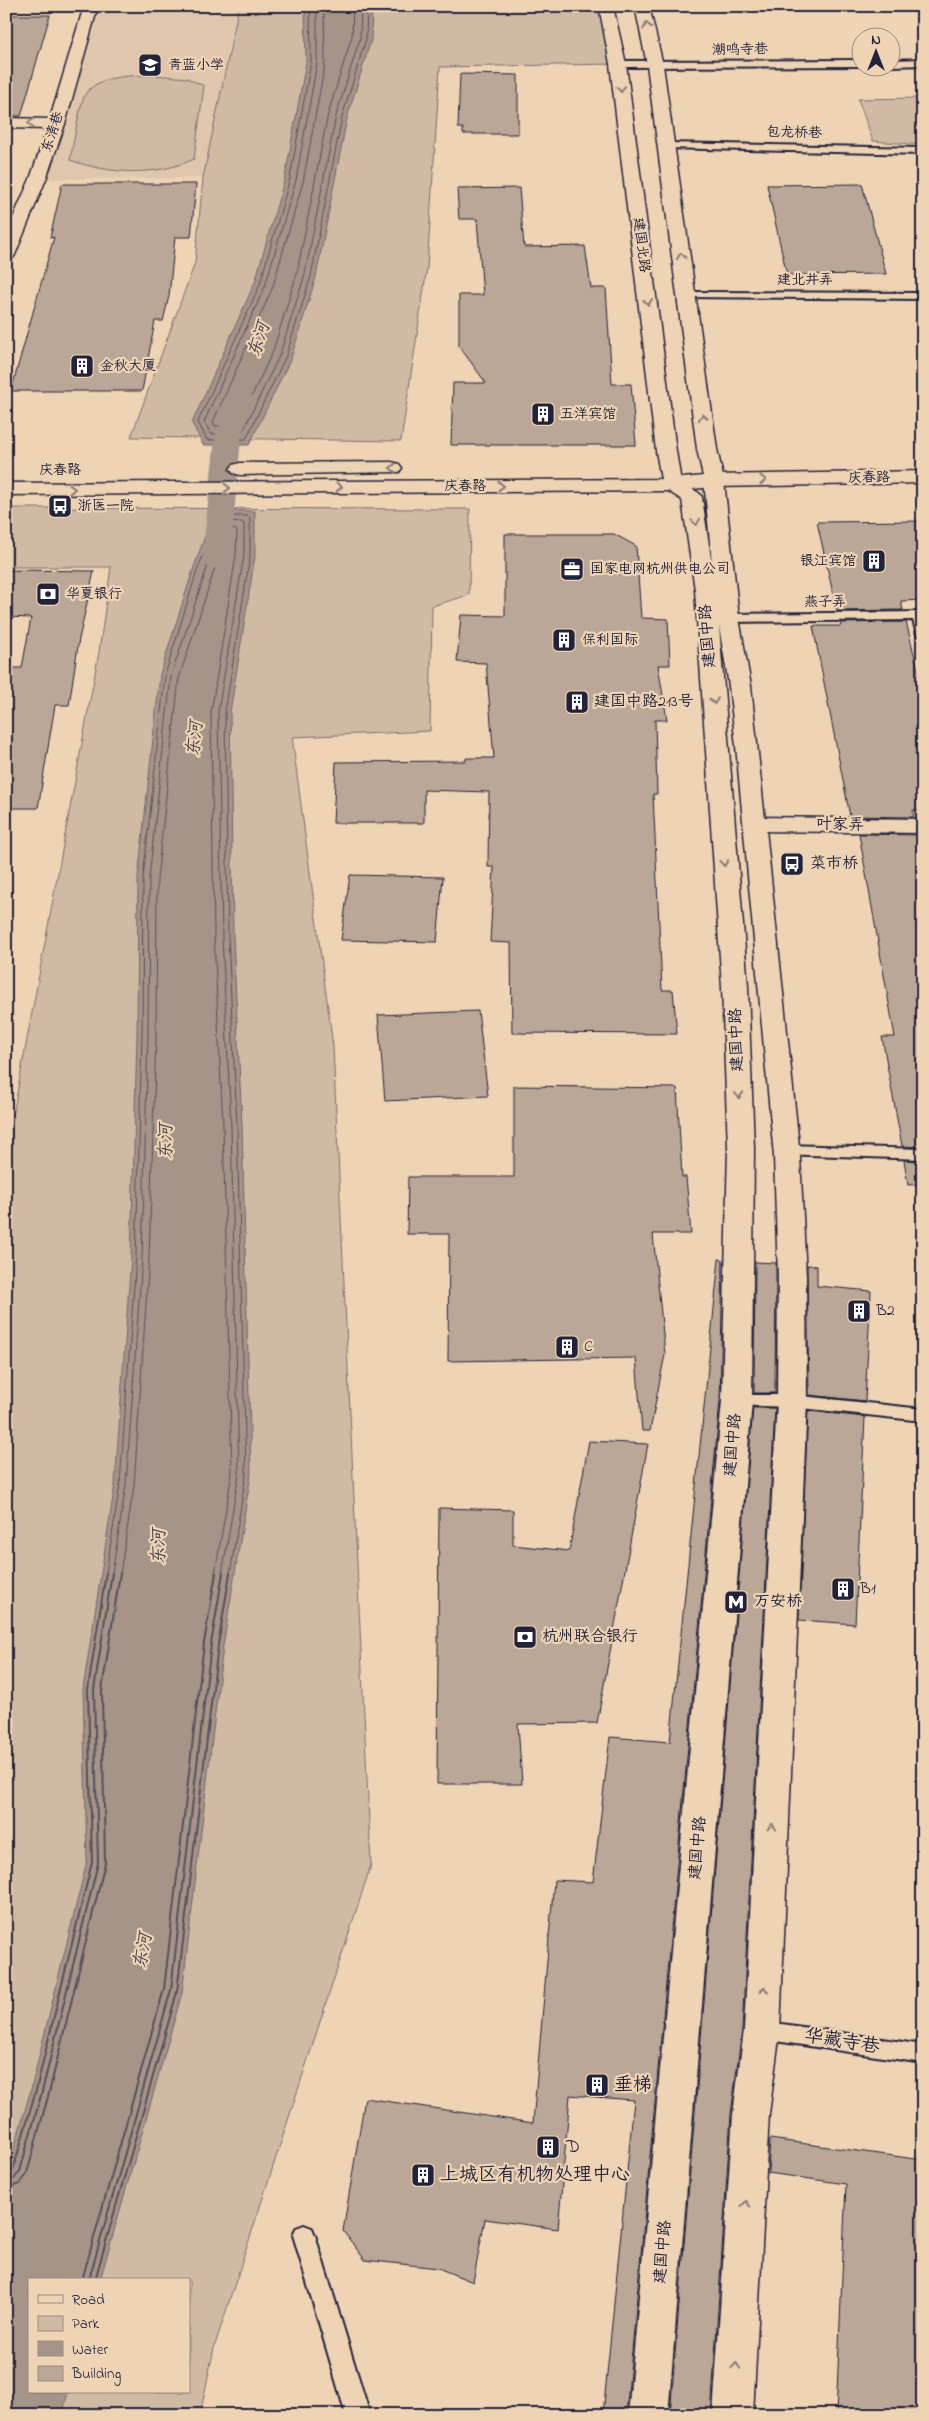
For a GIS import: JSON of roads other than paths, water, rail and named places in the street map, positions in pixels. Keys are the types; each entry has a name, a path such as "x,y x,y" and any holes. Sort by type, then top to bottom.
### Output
{"main road":[{"name":"东清巷","path":"6,254 38,179 57,124 90,6"},
{"name":"建国北路","path":"606,6 618,64 671,475"},
{"path":"642,6 655,65 712,473"},
{"path":"6,123 57,124"},
{"name":"庆春路","path":"6,489 180,480 671,475 923,460"},
{"name":"庆春路","path":"649,466 671,475"},
{"name":"庆春路","path":"290,478 410,468"},
{"name":"庆春路","path":"55,470 180,480"},
{"name":"庆春路","path":"712,473 923,477"},
{"name":"建国中路","path":"712,473 728,618 740,686 756,824 786,1150 792,1277 792,1401 762,2030 751,2114 733,2415"},
{"name":"建国中路","path":"648,2415 737,1401 741,1148 735,987 720,820 718,745 705,590 692,497 671,475"},
{"name":"叶家弄","path":"756,824 923,826"}],"lane":[{"path":"902,63 923,62"},
{"name":"潮鸣寺巷","path":"618,64 852,63"},
{"name":"包龙桥巷","path":"666,146 923,151"},
{"name":"建北井弄","path":"686,295 923,296"},
{"path":"920,616 923,634"},
{"name":"燕子弄","path":"728,618 920,616"},
{"path":"786,1150 923,1154"},
{"path":"737,1401 792,1401 923,1415"},
{"name":"华藏寺巷","path":"762,2030 923,2054"},
{"path":"304,2235 358,2415"}],"water":[{"path":"305,6 372,6 371,40 347,118 316,277 291,358 249,445 203,445 192,423 255,282 285,177 306,62"},
{"path":"214,510 255,511 255,556 230,712 233,936 242,1125 251,1474 223,1646 182,1993 101,2278 28,2278 28,2394 67,2394 62,2415 6,2415 6,2177 31,2089 87,1861 83,1689 115,1484 131,1257 137,1036 138,878 160,674"}],"waterway":[{"name":"东河","path":"216,560 228,438 241,399"}],"place":[{"name":"青蓝小学","path":"150,65"},
{"name":"金秋大厦","path":"82,366"},
{"name":"五洋宾馆","path":"543,414"},
{"name":"浙医一院","path":"60,506"},
{"name":"银江宾馆","path":"874,561"},
{"name":"国家电网杭州供电公司","path":"572,569"},
{"name":"华夏银行","path":"48,594"},
{"name":"保利国际","path":"564,640"},
{"name":"建国中路213号","path":"577,702"},
{"name":"菜市桥","path":"792,864"},
{"name":"B2","path":"859,1311"},
{"name":"C","path":"567,1347"},
{"name":"B1","path":"843,1589"},
{"name":"万安桥","path":"736,1602"},
{"name":"杭州联合银行","path":"525,1637"},
{"name":"垂梯","path":"597,2085"},
{"name":"D","path":"548,2147"},
{"name":"上城区有机物处理中心","path":"423,2175"}]}
